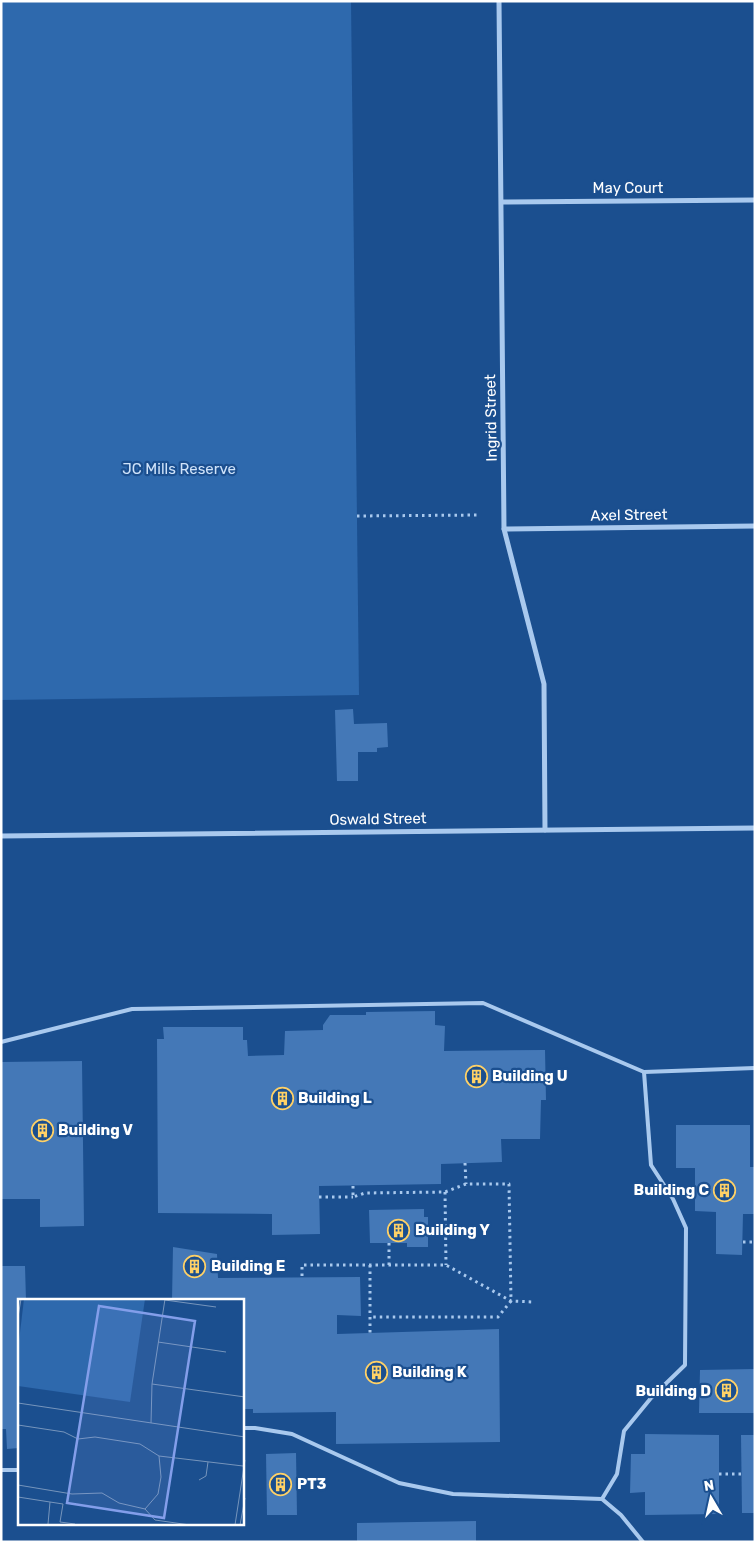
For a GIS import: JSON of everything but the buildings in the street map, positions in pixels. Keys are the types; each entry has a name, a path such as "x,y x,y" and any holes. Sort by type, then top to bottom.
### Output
{"street":[{"name":"Ingrid Street","path":"499,1 504,529 544,684 545,830"},
{"name":"May Court","path":"502,202 755,200"},
{"name":"Axel Street","path":"504,529 755,526"},
{"name":"Oswald Street","path":"1,836 755,828"}],"lane":[{"path":"1,1042 132,1009 483,1003 644,1072 755,1068"},
{"path":"602,1499 617,1474 624,1431 651,1398 685,1365 686,1228 673,1199 651,1165 644,1072"},
{"path":"244,1428 292,1434 399,1483 452,1494 602,1499 622,1515 643,1542"},
{"path":"1,1470 18,1470"}],"path":[{"path":"357,516 479,515"},
{"path":"465,1164 466,1184"},
{"path":"319,1197 353,1197 365,1193 445,1192 466,1184 509,1184 511,1301 498,1317 370,1317"},
{"path":"353,1186 353,1197"},
{"path":"445,1192 446,1265"},
{"path":"743,1242 755,1242"},
{"path":"388,1244 390,1265"},
{"path":"302,1276 302,1265 446,1265 511,1301 534,1302"},
{"path":"370,1265 370,1334"},
{"path":"719,1474 741,1474"}],"green space":[{"name":"JC Mills Reserve","path":"1,1 351,1 359,695 1,700"}],"place":[{"name":"Building U","path":"476,1076"},
{"name":"Building L","path":"282,1098"},
{"name":"Building V","path":"42,1130"},
{"name":"Building C","path":"725,1190"},
{"name":"Building Y","path":"399,1230"},
{"name":"Building E","path":"195,1266"},
{"name":"Building K","path":"376,1372"},
{"name":"Building D","path":"727,1391"},
{"name":"PT3","path":"281,1484"}]}
